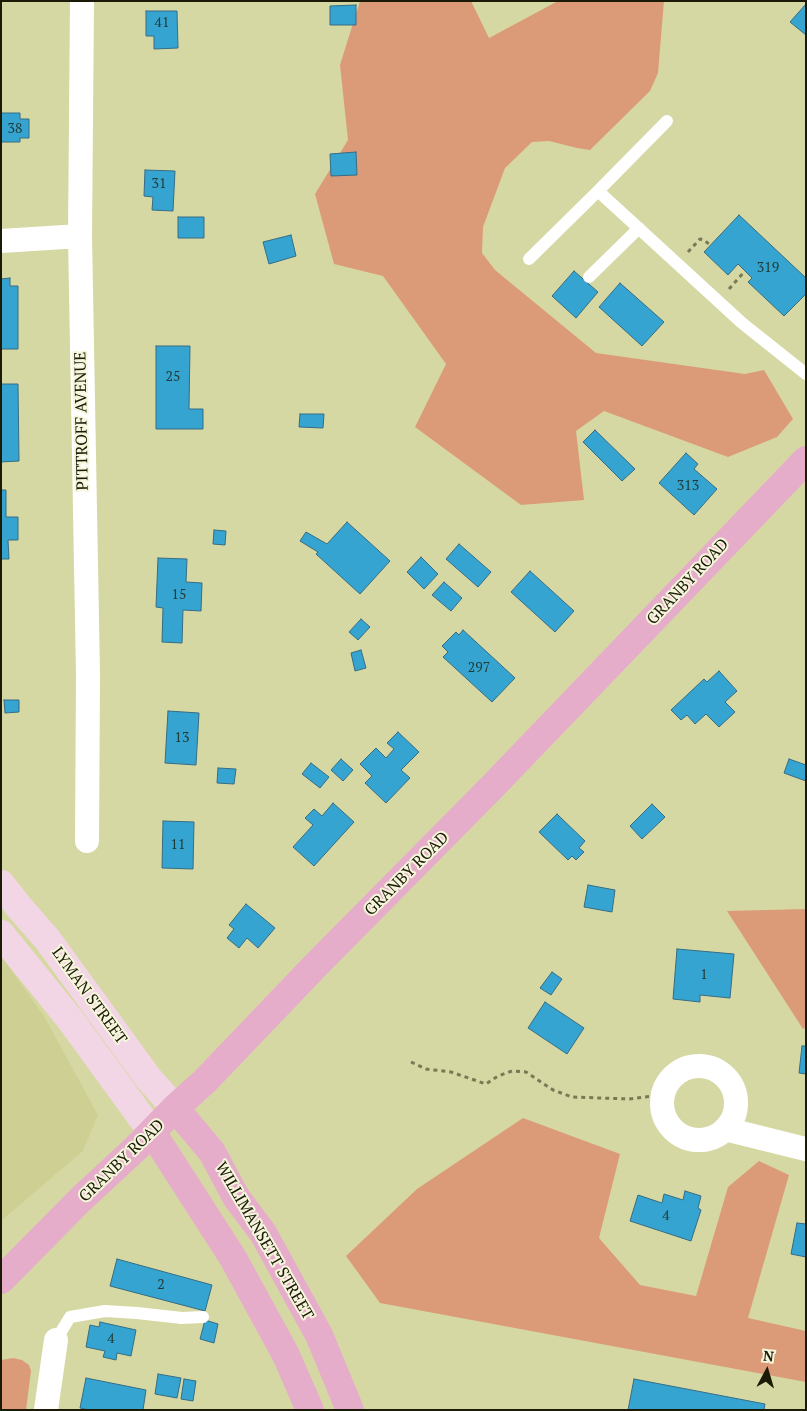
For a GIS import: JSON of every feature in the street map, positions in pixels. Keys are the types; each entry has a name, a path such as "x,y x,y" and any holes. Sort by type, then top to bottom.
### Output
{"main road":[{"name":"GRANBY ROAD","path":"1,1280 80,1200 205,1081 307,974 492,787 806,460"},
{"name":"LYMAN STREET","path":"1,884 47,939 149,1079 175,1108"},
{"name":"LYMAN STREET","path":"1,934 68,1018 152,1132"},
{"name":"WILLIMANSETT STREET","path":"175,1108 212,1152 236,1197 268,1242 319,1335 350,1410"},
{"path":"152,1132 233,1258 286,1355 310,1410"}],"street":[{"name":"PITTROFF AVENUE","path":"82,1 80,236 88,675 87,842"},
{"path":"1,242 80,236"},
{"path":"696,1066 714,1069 728,1080 736,1096 734,1114 725,1129 718,1134 703,1139 687,1137 673,1129 664,1115 662,1099 667,1083 679,1071 696,1066"},
{"path":"725,1129 806,1149"},
{"path":"46,1410 56,1340"}],"lane":[{"path":"529,259 667,121"},
{"path":"598,191 742,323 806,374"},
{"path":"589,277 639,228"},
{"path":"56,1340 70,1317 105,1311 182,1318 202,1317"}],"path":[{"path":"678,263 700,239 710,245"},
{"path":"718,301 745,271"},
{"path":"411,1062 426,1068 451,1072 486,1084 498,1076 512,1071 526,1072 553,1090 572,1097 629,1099 653,1096 662,1099"}],"shaded area":[{"path":"360,1 471,1 489,38 558,1 664,1 658,73 650,91 590,150 549,141 532,142 505,168 483,227 482,253 495,270 596,353 745,374 764,370 793,419 777,437 728,457 604,411 576,431 584,500 521,505 415,427 446,364 383,276 334,264 315,194 348,140 340,65"},
{"path":"806,909 806,1027 803,1029 727,911"},
{"path":"1,956 44,1016 98,1115 83,1151 1,1221"},
{"path":"523,1118 620,1154 599,1238 640,1285 696,1296 728,1187 759,1161 789,1175 748,1318 806,1331 806,1382 380,1303 346,1256 417,1189"},
{"path":"13,1358 22,1360 29,1365 31,1371 26,1410 1,1410 1,1360"}],"building":[{"path":"806,4 806,35 790,22"},
{"path":"356,5 356,25 330,25 330,6"},
{"path":"146,11 177,11 178,48 154,49 154,36 146,36"},
{"path":"1,113 20,113 20,119 29,119 29,138 20,138 20,142 1,142"},
{"path":"356,152 357,175 331,176 330,154"},
{"path":"145,170 175,171 173,211 152,210 153,197 144,196"},
{"path":"739,215 806,278 806,294 784,316 748,282 752,278 738,264 728,275 704,252"},
{"path":"178,217 204,217 204,238 178,238"},
{"path":"291,235 296,256 269,264 263,242"},
{"path":"574,271 598,292 576,318 552,296"},
{"path":"10,278 10,286 18,286 18,349 1,349 1,279"},
{"path":"620,283 664,322 642,346 599,307"},
{"path":"156,346 190,346 189,409 203,409 203,429 156,429"},
{"path":"1,384 18,384 19,461 1,462"},
{"path":"300,414 324,414 323,428 299,427"},
{"path":"595,430 635,469 622,481 583,442"},
{"path":"686,453 698,464 694,469 717,489 694,515 659,483"},
{"path":"1,490 6,490 6,517 18,517 18,540 8,540 9,559 1,559"},
{"path":"347,522 390,561 360,594 316,554 318,552 300,541 306,532 327,544"},
{"path":"214,530 226,531 225,545 213,544"},
{"path":"459,544 491,572 478,587 446,559"},
{"path":"421,557 438,574 424,589 407,572"},
{"path":"158,558 187,559 186,582 202,583 201,611 183,610 182,643 162,642 163,608 156,607"},
{"path":"530,571 574,611 555,632 511,592"},
{"path":"444,582 462,598 451,611 432,595"},
{"path":"361,619 370,627 358,640 349,632"},
{"path":"463,630 515,678 492,702 443,657 448,652 442,646 456,632 459,635"},
{"path":"361,650 366,668 355,671 351,653"},
{"path":"719,671 737,691 725,702 735,712 719,727 706,714 695,724 687,715 681,720 671,710 704,679 707,682"},
{"path":"4,700 19,700 19,712 5,713"},
{"path":"168,711 199,713 196,765 165,763"},
{"path":"398,732 419,752 401,770 410,778 386,803 365,783 372,776 360,764 376,748 386,758 394,749 387,743"},
{"path":"341,759 353,770 343,781 331,770"},
{"path":"789,759 806,765 806,781 784,773"},
{"path":"311,763 329,777 320,788 302,774"},
{"path":"218,768 236,769 234,784 217,783"},
{"path":"333,803 354,822 314,866 293,847 313,825 305,818 314,809 322,816"},
{"path":"652,804 665,817 642,839 630,826"},
{"path":"557,814 585,841 579,848 584,852 576,860 572,856 568,860 539,832"},
{"path":"163,821 194,822 193,869 162,868"},
{"path":"588,885 615,890 612,912 584,907"},
{"path":"246,904 275,928 258,948 247,938 239,948 227,938 234,929 229,925"},
{"path":"677,949 734,954 730,998 700,995 700,1002 673,999"},
{"path":"552,972 562,979 551,995 540,988"},
{"path":"545,1002 584,1028 567,1054 528,1028"},
{"path":"802,1046 806,1046 806,1074 799,1073"},
{"path":"685,1191 701,1196 698,1208 701,1210 691,1241 630,1221 638,1195 662,1203 664,1194 683,1200"},
{"path":"797,1223 806,1224 806,1257 791,1254"},
{"path":"117,1259 212,1285 205,1311 110,1286"},
{"path":"205,1320 218,1324 214,1343 200,1339"},
{"path":"100,1322 136,1330 131,1356 117,1353 116,1360 103,1357 105,1351 86,1347 90,1325 99,1327"},
{"path":"158,1374 181,1378 177,1398 155,1394"},
{"path":"86,1378 146,1390 143,1410 90,1410 80,1408"},
{"path":"184,1379 196,1381 193,1401 181,1399"},
{"path":"634,1379 765,1404 764,1410 628,1410"}]}
